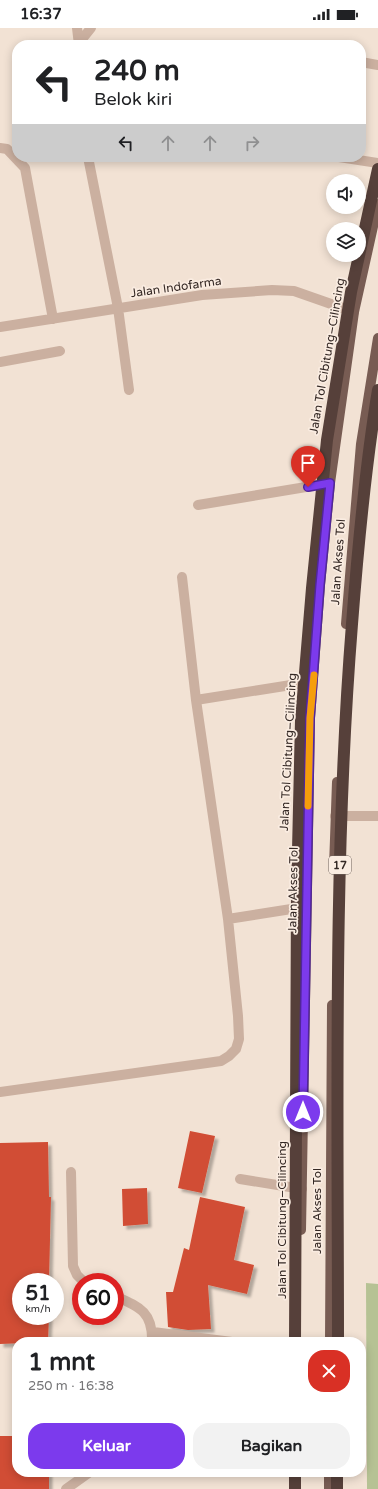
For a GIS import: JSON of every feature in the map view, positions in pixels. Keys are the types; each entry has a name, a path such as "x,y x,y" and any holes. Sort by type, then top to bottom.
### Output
{"highway":[{"name":"Jalan Tol Cibitung–Cilincing","path":"295,1337 296,900 301,721 312,588 327,440 351,292 378,169"},
{"name":"17","path":"338,1337 339,901 344,723 354,591 369,445 378,390"},
{"path":"295,1477 295,1489"},
{"path":"337,1477 337,1489"}],"main road":[{"name":"Jalan Akses Tol","path":"300,1337 310,718 320,585 330,483 354,312 378,204"},
{"name":"Jalan Akses Tol","path":"330,1337 335,816 349,580 361,444 378,338"},
{"path":"298,1489 299,1477"},
{"path":"329,1477 329,1489"}],"street":[{"path":"77,28 78,40"},
{"path":"82,40 92,28"},
{"path":"366,63 378,65"},
{"path":"0,148 7,149 12,154"},
{"path":"366,161 378,163"},
{"path":"19,162 25,168 53,319"},
{"path":"89,162 118,308 129,390"},
{"name":"Jalan Indofarma","path":"0,327 202,295 272,290 294,291 354,312"},
{"path":"0,362 60,352"},
{"path":"198,504 330,483"},
{"path":"0,1092 221,1061 236,1049 239,1039 228,919 196,700 182,578"},
{"path":"196,700 313,682"},
{"path":"335,816 378,816"},
{"path":"228,919 306,906"},
{"path":"71,1172 73,1266 76,1273"},
{"path":"240,1179 302,1189"},
{"path":"124,1300 140,1307 150,1320 152,1337"},
{"path":"66,1489 83,1477"}],"green space":[{"path":"366,1283 378,1284 378,1489 367,1489"}],"building":[{"path":"190,1131 215,1136 202,1193 178,1188"},
{"path":"48,1142 49,1197 51,1197 49,1273 12,1273 12,1325 49,1325 48,1337 12,1337 12,1344 0,1344 0,1143"},
{"path":"147,1188 148,1224 123,1226 122,1189"},
{"path":"200,1197 245,1207 234,1260 254,1265 247,1294 208,1285 211,1329 188,1330 168,1327 166,1292 173,1292 184,1248 189,1250"},
{"path":"0,1436 12,1436 12,1477 49,1477 49,1489 0,1489"}],"slow traffic":[{"path":"308,806 310,718 314,675"}],"route":[{"path":"303,1112 310,718 320,585 330,483 308,487"}]}
